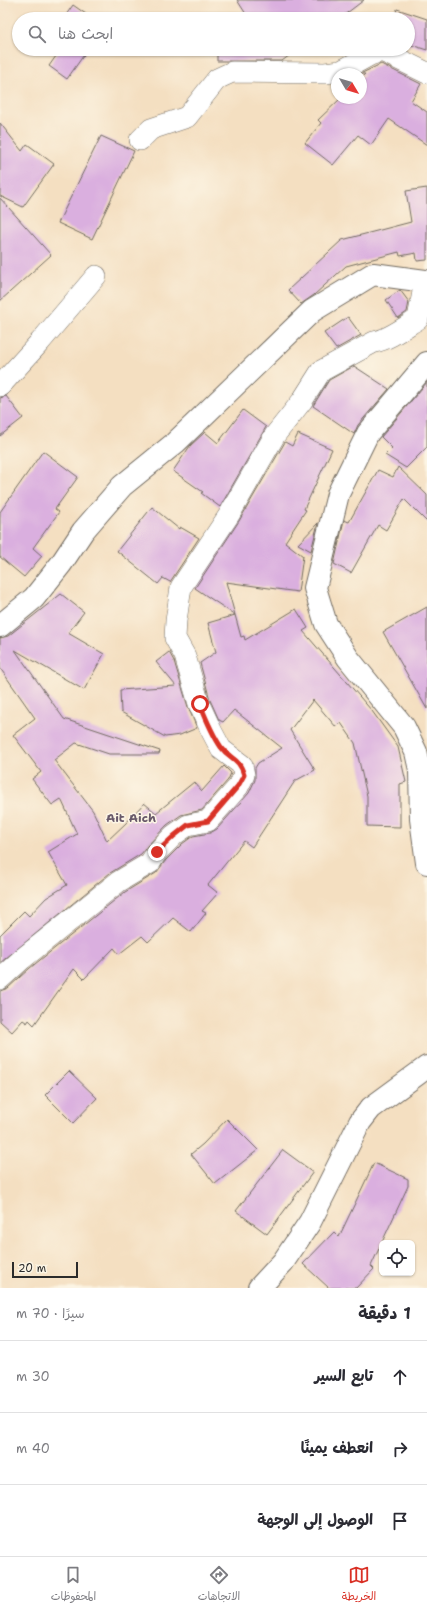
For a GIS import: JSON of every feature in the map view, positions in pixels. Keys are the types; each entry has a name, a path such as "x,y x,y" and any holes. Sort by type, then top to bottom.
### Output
{"main road":[{"path":"0,626 34,598 83,532 122,486 175,443 312,311 373,274 426,283"},
{"path":"427,363 368,433 338,494 314,588 326,624 348,658 404,727 416,752 420,770 421,819 427,863"},
{"path":"259,1288 283,1262 310,1222 360,1122 372,1108 427,1067"}],"street":[{"path":"140,140 151,129 187,117 217,79 232,72 325,73 341,71 368,56"},
{"path":"392,56 427,73"},
{"path":"0,386 40,342 96,276"},
{"path":"0,979 22,959 118,882 150,863 157,852 188,825 208,821 238,786 244,775 242,765 221,749 200,704 185,656 175,638 181,588 229,515 275,435 302,401 321,371 374,342 383,341 395,332 418,319 426,283"}],"building":[{"path":"237,0 364,0 348,12 245,12"},
{"path":"73,5 83,12 68,12"},
{"path":"397,9 406,12 396,12"},
{"path":"415,15 427,19 427,50 415,46"},
{"path":"56,56 83,56 67,79 49,66"},
{"path":"217,56 289,56 282,61 217,61"},
{"path":"381,64 421,84 411,101 427,112 427,145 389,119 371,145 358,135 333,165 305,143 321,123 318,120 335,104 367,104 367,71"},
{"path":"0,123 22,151 27,144 54,164 23,207 0,196"},
{"path":"101,136 134,151 92,239 58,223"},
{"path":"427,188 427,260 417,261 416,253 400,256 399,252 346,266 314,295 301,304 288,290 342,240 411,222 406,191"},
{"path":"0,198 51,255 0,301"},
{"path":"400,290 409,302 407,312 398,318 386,300"},
{"path":"348,317 361,335 336,349 324,333"},
{"path":"354,366 389,389 358,425 354,434 313,406 329,380"},
{"path":"427,382 427,447 406,468 385,455 392,448 381,437"},
{"path":"6,396 23,418 0,436 0,398"},
{"path":"243,410 266,427 220,507 201,493 203,492 173,471 190,446 205,432 218,443"},
{"path":"298,434 332,449 304,509 306,510 285,542 303,556 298,592 226,582 235,615 195,588 239,521 285,442 292,446"},
{"path":"43,451 78,477 55,509 59,512 33,548 42,556 24,577 0,557 0,512"},
{"path":"398,467 427,495 427,522 404,499 386,530 378,525 351,573 334,564 344,520 349,522 378,470 393,477"},
{"path":"152,507 179,529 180,527 199,538 170,582 163,578 158,584 117,551"},
{"path":"318,523 311,551 298,544"},
{"path":"61,594 84,612 68,633 104,654 84,690 15,650 64,719 160,751 159,754 109,754 76,743 54,760 93,811 107,841 144,803 156,813 194,782 202,791 224,766 231,773 228,780 202,810 181,815 167,825 141,854 110,873 0,963 0,935 24,911 29,916 46,898 67,885 48,852 77,834 61,799 52,805 32,779 41,772 13,735 35,718 0,668 0,638 8,636"},
{"path":"427,607 427,709 383,632"},
{"path":"296,609 308,628 303,631 372,711 398,747 406,782 400,784 400,827 367,826 367,796 355,743 341,723 336,727 313,700 290,730 315,770 295,781 252,847 244,841 208,885 218,893 202,911 206,913 191,932 173,918 148,942 142,936 119,954 114,948 84,979 74,969 34,1025 29,1020 27,1023 23,1020 12,1032 0,1021 0,991 8,988 30,968 125,892 156,873 166,860 182,844 193,836 210,833 217,829 249,793 255,780 255,768 258,763 282,748 234,710 223,722 219,720 210,700 200,663 216,652 208,623 235,615 241,637 244,636 245,640"},
{"path":"169,652 174,661 188,707 197,728 180,735 165,737 121,712 120,690 176,686 156,662"},
{"path":"69,1071 97,1098 73,1123 45,1095"},
{"path":"227,1119 258,1150 215,1184 191,1154"},
{"path":"283,1150 313,1172 267,1234 236,1211"},
{"path":"374,1163 408,1179 408,1186 383,1240 379,1240 379,1249 371,1266 374,1269 356,1288 329,1288 303,1264 334,1232 339,1237"}],"district":[{"name":"Ait Aich","path":"131,818"}],"route":[{"path":"157,852 188,825 208,821 238,786 244,775 242,765 221,749 200,704"}]}
